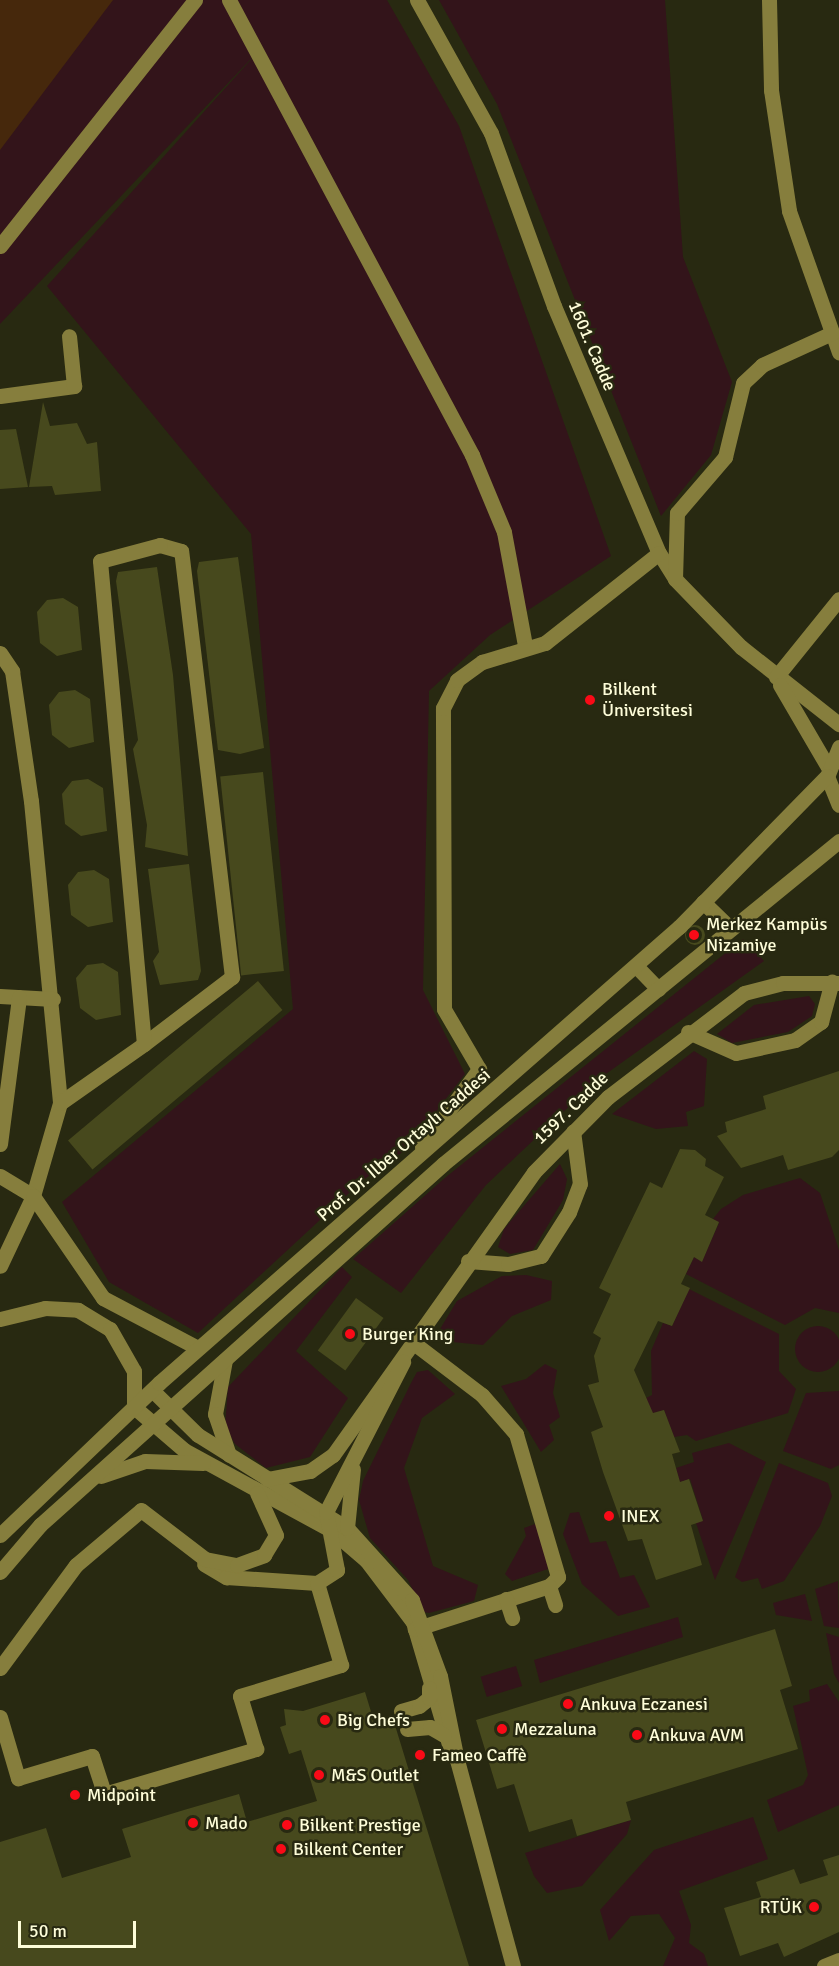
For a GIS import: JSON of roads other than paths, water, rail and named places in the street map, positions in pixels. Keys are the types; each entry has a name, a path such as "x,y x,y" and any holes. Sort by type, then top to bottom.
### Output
{"street":[{"path":"0,246 195,0"},
{"path":"229,0 472,455 504,532 525,645"},
{"name":"1601. Cadde","path":"417,0 491,133 554,306 658,553 675,579 776,677 839,724"},
{"path":"769,0 771,90 789,211 839,352"},
{"path":"675,579 677,513 725,457 743,383 762,365 832,333"},
{"path":"0,396 74,387 69,336"},
{"path":"60,1103 144,1044 232,977 181,551 160,545 100,561 144,1044"},
{"path":"405,1171 479,1069 444,1009 442,708 457,680 482,662 525,645 545,643 658,553"},
{"path":"776,677 839,599"},
{"path":"0,653 12,670 53,999 60,1103 33,1196 0,1266"},
{"name":"1601. Cadde","path":"776,677 827,771"},
{"name":"Prof. Dr. İlber Ortaylı Caddesi","path":"0,1535 198,1348 405,1171 636,966 703,902 827,771 839,747"},
{"path":"827,771 839,805"},
{"path":"0,1572 80,1488 443,1164 839,841"},
{"path":"703,902 730,928"},
{"path":"636,966 657,989"},
{"path":"688,1032 736,1053 795,1040 821,1022 835,982"},
{"name":"1597. Cadde","path":"326,1512 403,1362 468,1262 534,1172 573,1131 688,1032 755,988 835,982"},
{"path":"0,996 53,999"},
{"path":"0,1144 19,997"},
{"path":"468,1262 508,1264 541,1256 569,1212 580,1184 573,1131"},
{"path":"0,1176 33,1196 103,1298 198,1348"},
{"path":"0,1319 45,1308 78,1310 110,1329 134,1371 134,1407 205,1464 331,1530 373,1568 420,1628 429,1688 427,1706 457,1760"},
{"path":"415,1344 482,1395 516,1434 558,1570 549,1586 420,1628"},
{"path":"226,1359 215,1414 229,1455"},
{"name":"1597. Cadde","path":"267,1479 310,1471 328,1460 376,1389 403,1362"},
{"path":"152,1390 229,1455 326,1512 347,1528 395,1577 420,1628 449,1712 457,1760 513,1964"},
{"name":"1597. Cadde","path":"347,1528 357,1450"},
{"path":"80,1488 133,1463 205,1464"},
{"path":"195,1552 217,1563 237,1565 269,1550 275,1527 255,1491"},
{"path":"0,1668 76,1565 141,1510 226,1577 317,1583 337,1570 326,1512"},
{"path":"0,1717 18,1778 92,1756 104,1794 256,1749 240,1696 341,1665 317,1583"},
{"path":"549,1586 555,1605"},
{"path":"506,1599 512,1618"},
{"path":"401,1711 427,1706 449,1712"},
{"path":"407,1729 430,1727 444,1735"},
{"path":"824,1966 839,1960"}],"place":[{"name":"Bilkent Üniversitesi","path":"590,700"},
{"name":"Merkez Kampüs Nizamiye","path":"694,935"},
{"name":"Burger King","path":"350,1334"},
{"name":"INEX","path":"609,1516"},
{"name":"Ankuva Eczanesi","path":"568,1704"},
{"name":"Big Chefs","path":"325,1720"},
{"name":"Mezzaluna","path":"502,1729"},
{"name":"Ankuva AVM","path":"637,1735"},
{"name":"Fameo Caffè","path":"420,1755"},
{"name":"M&S Outlet","path":"319,1775"},
{"name":"Midpoint","path":"75,1795"},
{"name":"Mado","path":"193,1823"},
{"name":"Bilkent Prestige","path":"287,1825"},
{"name":"Bilkent Center","path":"281,1849"},
{"name":"RTÜK","path":"814,1907"}]}
